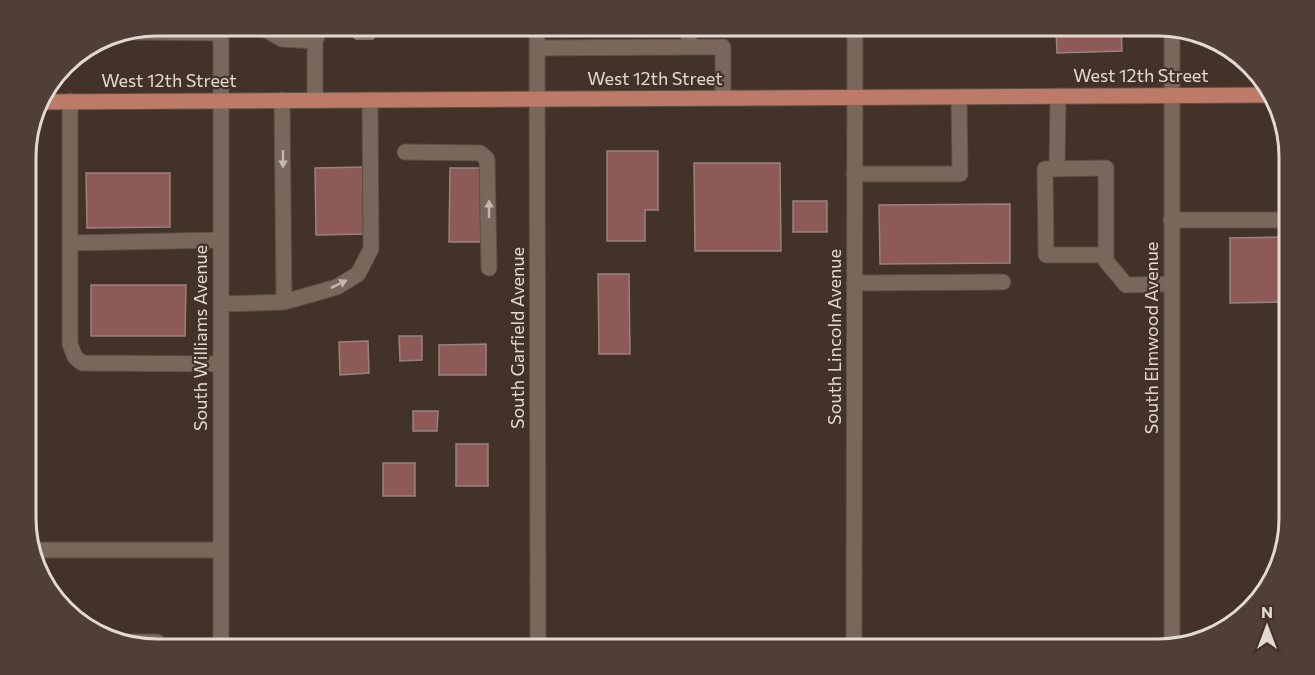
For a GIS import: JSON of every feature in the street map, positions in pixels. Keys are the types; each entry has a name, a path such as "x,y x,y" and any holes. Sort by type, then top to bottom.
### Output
{"main road":[{"name":"West 12th Street","path":"49,102 1262,95"}],"street":[{"name":"South Williams Avenue","path":"221,36 221,639"},
{"path":"277,36 282,39 315,41"},
{"path":"315,100 315,41 317,36"},
{"name":"South Garfield Avenue","path":"537,36 538,639"},
{"path":"688,36 689,47"},
{"name":"South Lincoln Avenue","path":"854,639 855,36"},
{"name":"South Elmwood Avenue","path":"1172,37 1172,638"},
{"path":"537,48 723,47 723,98"},
{"path":"1057,169 1058,96"},
{"path":"854,174 960,174 959,97"},
{"path":"282,100 284,302"},
{"path":"221,304 284,302 337,287 358,274 372,249 370,100"},
{"path":"70,101 70,344 75,357 82,363 221,364"},
{"path":"405,152 480,153 487,159 489,268"},
{"path":"1106,255 1046,255 1045,169 1106,168 1106,255 1106,261 1126,285 1172,284"},
{"path":"1172,220 1279,220"},
{"path":"70,243 221,240"},
{"path":"854,283 1003,282"},
{"path":"40,550 221,550"}],"building":[{"path":"353,36 375,36 373,39 356,39"},
{"path":"1056,36 1121,36 1122,51 1057,53"},
{"path":"607,151 658,151 658,210 645,210 645,241 607,241"},
{"path":"694,163 780,163 781,251 695,251"},
{"path":"366,167 367,234 316,235 315,168"},
{"path":"450,168 482,168 481,242 449,242"},
{"path":"86,173 170,173 170,227 87,228"},
{"path":"793,201 827,201 827,232 793,232"},
{"path":"1010,204 1010,263 880,264 879,205"},
{"path":"1279,237 1279,302 1230,303 1230,238"},
{"path":"598,274 629,274 630,354 599,354"},
{"path":"91,285 186,285 185,336 91,336"},
{"path":"399,336 422,336 422,360 400,361"},
{"path":"368,341 369,373 340,375 339,342"},
{"path":"486,344 486,375 439,375 439,345"},
{"path":"413,411 438,411 437,431 413,431"},
{"path":"456,444 488,444 488,486 456,486"},
{"path":"383,463 415,463 415,496 383,496"}]}
